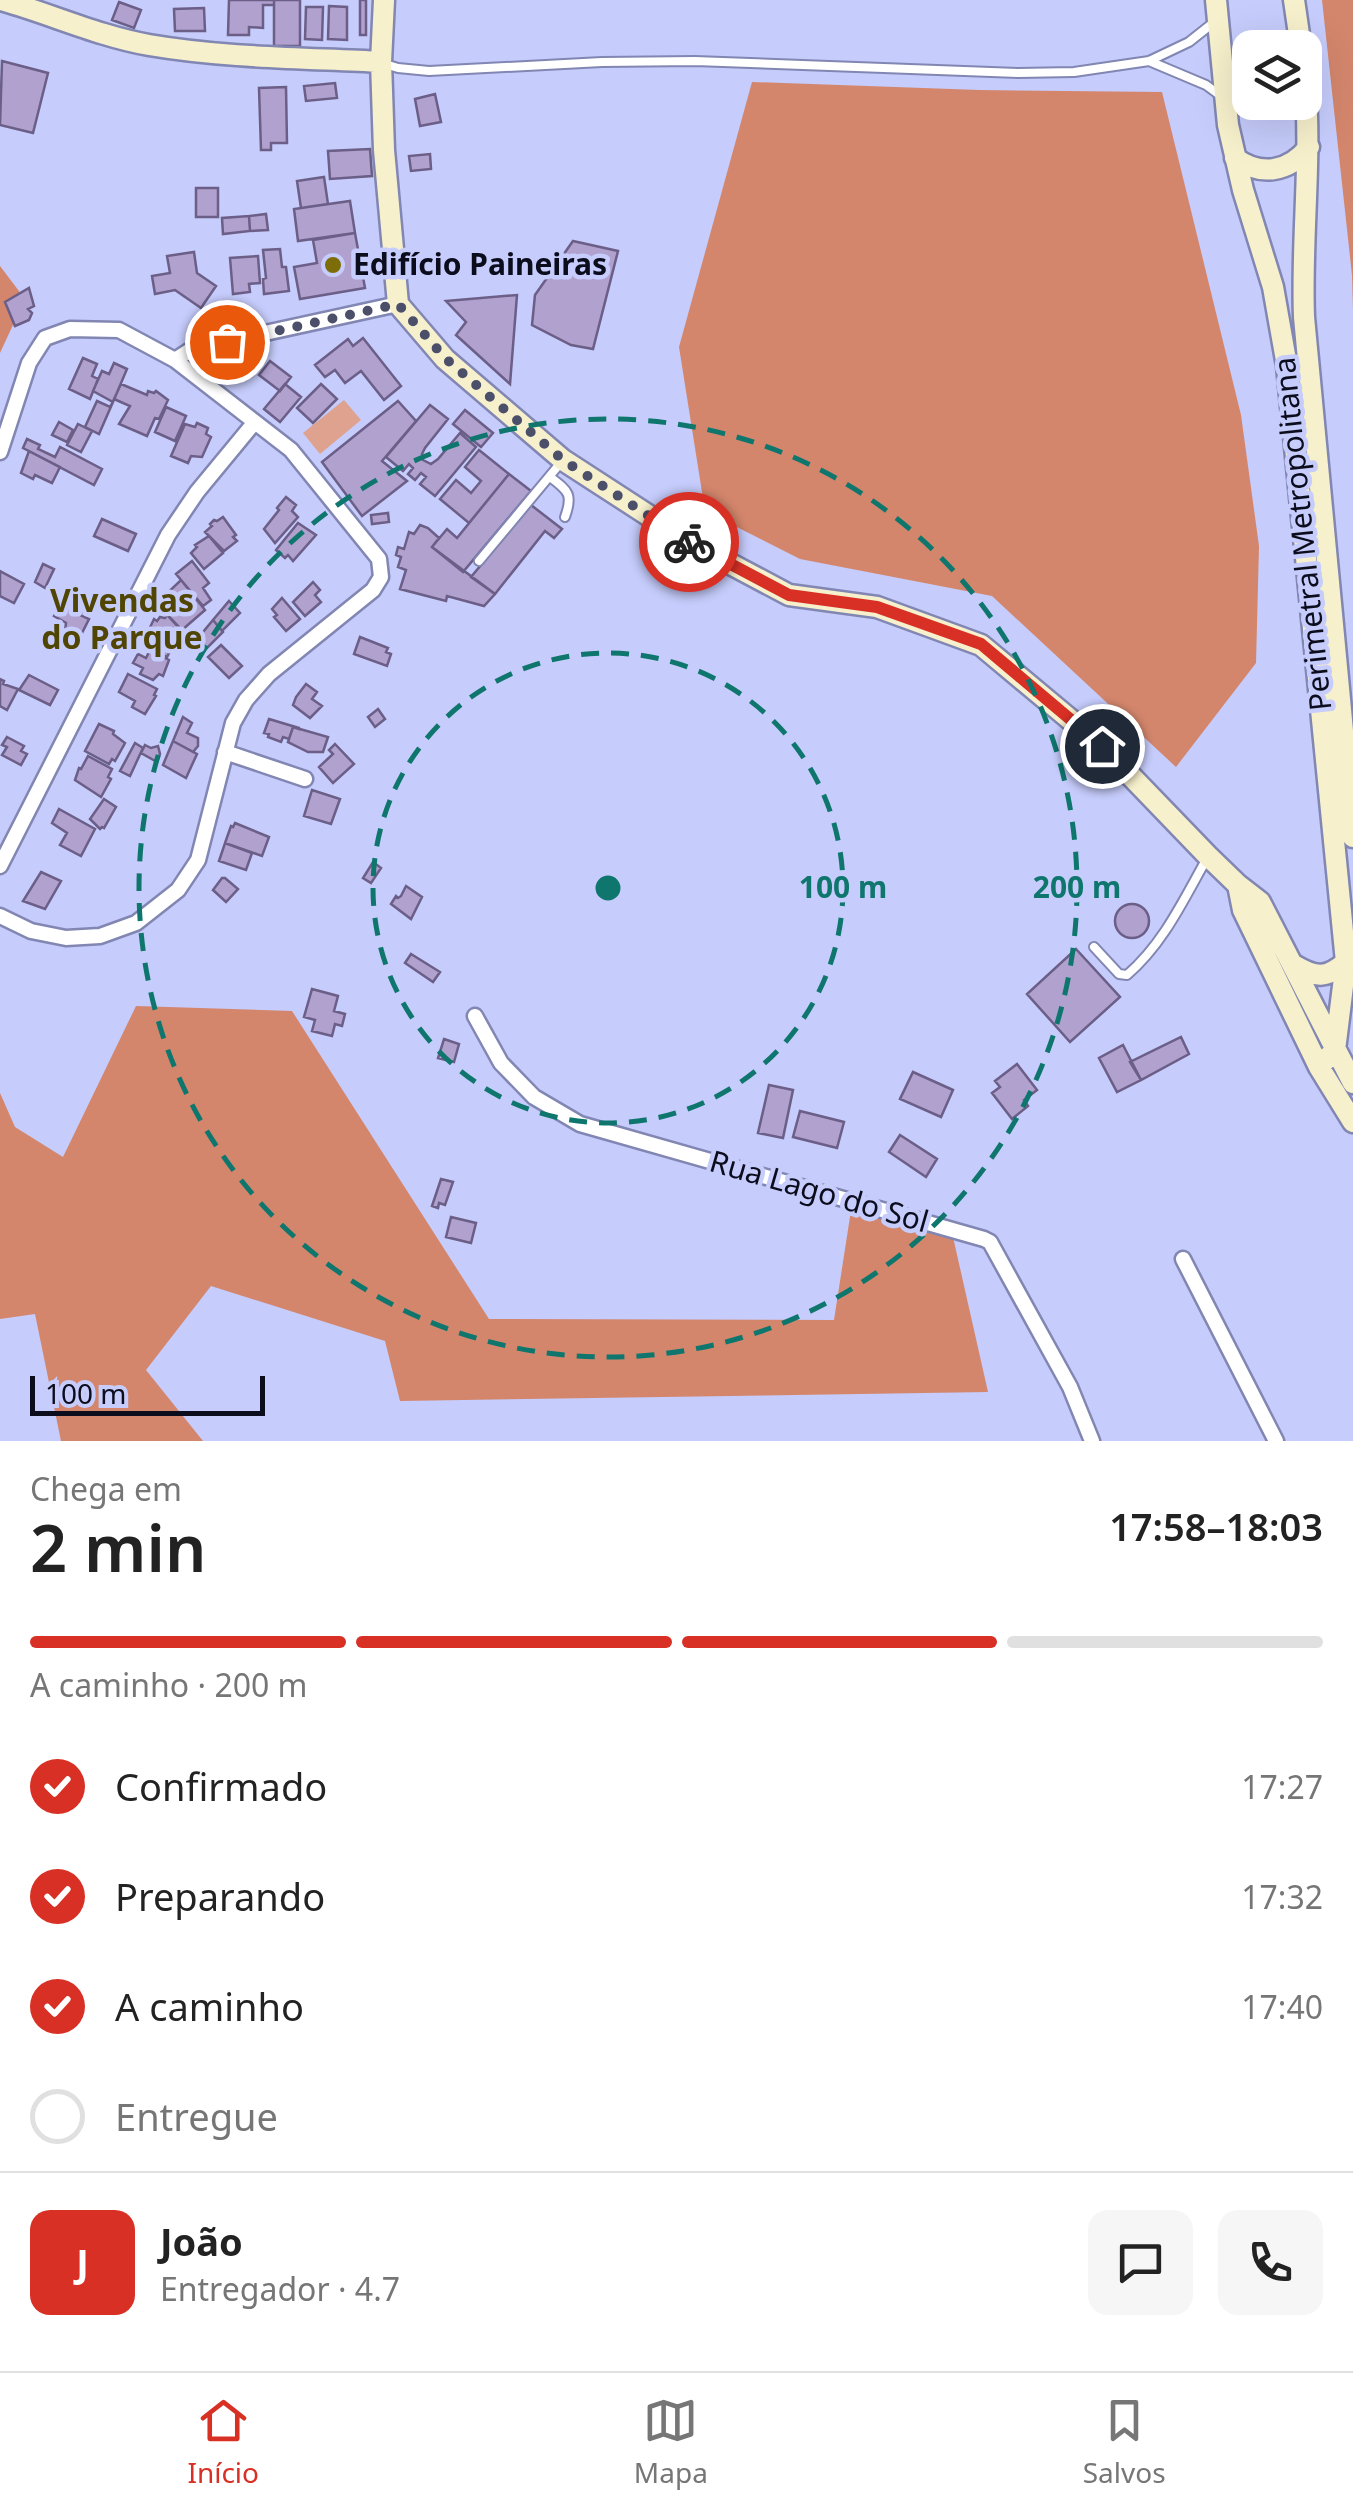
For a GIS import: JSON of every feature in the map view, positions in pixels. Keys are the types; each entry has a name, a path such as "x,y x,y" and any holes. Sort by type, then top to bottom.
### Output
{"main road":[{"path":"384,0 384,150 398,304 445,358 557,469 789,595 877,607 981,644 1102,746 1208,856 1260,902 1353,1081 1339,1100"},
{"path":"1294,0 1298,30"},
{"path":"9,1 79,27 146,44 207,53 381,62"},
{"name":"Perimetral Metropolitana","path":"1220,7 1224,98 1235,158 1273,287 1288,366 1346,962 1335,1050"},
{"name":"Perimetral Metropolitana","path":"1307,120 1302,245 1304,317 1353,836"},
{"path":"1235,158 1252,168 1280,169 1296,161 1309,147"},
{"path":"1238,885 1243,910 1319,1067 1353,1122"},
{"path":"1294,966 1311,975 1321,975 1330,974 1346,962"},
{"path":"1319,1067 1335,1050"}],"street":[{"path":"174,360 192,349 398,304"},
{"path":"0,452 29,363 46,338 70,329 119,330 174,360 291,450 379,560 380,577 373,590 269,674 246,700 233,723 198,860 178,890 136,923 100,936 66,938 31,931 0,916"},
{"path":"0,866 168,535 197,492 254,423"},
{"path":"225,752 306,779"},
{"name":"Rua Lago do Sol","path":"475,1016 501,1063 523,1086 534,1097 580,1124 990,1242 1070,1387 1092,1441"},
{"path":"1183,1259 1276,1441"}],"lane":[{"path":"381,62 429,71 695,61 1074,72 1149,61 1188,42 1220,7"},
{"path":"1149,61 1206,85 1224,98"},
{"path":"479,561 557,469 570,496 565,517"},
{"path":"1094,948 1119,974 1128,975 1163,936 1208,856"}],"shaded area":[{"path":"1322,0 1353,0 1353,310 1352,275"},
{"path":"752,82 1162,92 1241,415 1259,546 1256,663 1176,767 992,596 800,559 705,511 679,347"},
{"path":"0,266 25,299 0,353"},
{"path":"344,400 361,420 320,454 303,433"},
{"path":"136,1006 292,1011 489,1319 834,1320 852,1204 953,1237 988,1392 400,1401 385,1341 211,1286 146,1370 203,1441 61,1441 35,1314 0,1319 0,1093 15,1127 63,1157"}],"building":[{"path":"229,0 274,0 274,5 263,5 263,28 249,27 249,35 228,35"},
{"path":"274,0 300,0 300,46 274,46"},
{"path":"360,0 366,0 366,35 360,35"},
{"path":"119,2 141,10 134,28 112,20"},
{"path":"329,6 347,7 347,40 328,39"},
{"path":"306,7 323,7 322,40 305,39"},
{"path":"204,8 205,31 175,31 174,9"},
{"path":"2,61 48,73 33,133 0,125"},
{"path":"335,83 337,98 306,101 304,86"},
{"path":"286,87 287,143 271,143 271,150 261,150 259,88"},
{"path":"435,94 441,122 420,126 415,99"},
{"path":"370,149 372,176 330,179 328,151"},
{"path":"430,154 431,169 411,171 409,156"},
{"path":"324,177 328,204 301,208 297,181"},
{"path":"196,188 218,188 218,217 196,217"},
{"path":"350,201 355,233 298,241 294,209"},
{"path":"266,214 268,230 250,231 249,216"},
{"path":"249,216 250,231 223,234 222,218"},
{"name":"Edifício Paineiras","path":"355,233 365,288 300,299 294,267 317,263 313,240"},
{"path":"573,241 618,251 593,349 571,345 532,325 535,295"},
{"path":"280,249 289,291 264,294 263,250"},
{"path":"194,252 197,273 216,286 201,308 175,290 155,294 152,276 170,273 167,256"},
{"path":"258,256 260,283 249,284 250,292 233,294 230,258"},
{"path":"29,288 34,306 28,309 32,313 29,320 15,326 5,302"},
{"path":"517,295 510,384 456,335 466,322 446,301"},
{"path":"363,338 401,386 384,400 361,371 345,383 335,370 325,377 315,365 348,339 353,346"},
{"path":"83,358 97,364 92,376 98,379 90,399 69,389"},
{"path":"270,361 291,377 280,391 259,375"},
{"path":"114,363 127,369 113,402 93,391 102,371 109,374"},
{"path":"121,384 147,395 148,391 156,391 168,400 147,436 119,424 130,406 114,399"},
{"path":"285,384 301,397 280,422 264,409"},
{"path":"321,384 337,399 313,423 297,408"},
{"path":"97,401 110,407 113,402 99,434 85,427"},
{"path":"398,401 416,421 382,461 407,481 362,516 322,462"},
{"path":"430,405 448,419 425,448 423,460 431,464 438,459 460,433 476,447 435,496 420,484 426,477 421,473 415,480 408,474 413,468 409,464 403,471 386,457"},
{"path":"166,407 186,416 175,441 155,432"},
{"path":"465,410 493,433 481,447 453,424"},
{"path":"59,422 73,430 67,442 52,435"},
{"path":"197,423 208,428 206,434 211,437 202,457 191,456 188,463 171,456 185,424 195,427"},
{"path":"78,424 92,431 81,452 67,445"},
{"path":"27,439 55,457 60,447 102,469 94,485 23,448"},
{"path":"479,450 509,474 469,523 440,499 456,480 471,493 481,481 465,467"},
{"path":"29,451 60,467 52,483 21,473"},
{"path":"509,474 531,491 463,572 432,547 447,529 457,538"},
{"path":"286,497 296,505 292,511 298,517 275,543 264,529"},
{"path":"531,505 562,529 554,538 545,531 495,594 471,577"},
{"path":"388,513 389,522 372,524 371,515"},
{"path":"223,517 237,541 224,551 205,532 214,520"},
{"path":"102,519 136,534 128,551 94,536"},
{"path":"298,523 316,535 293,561 276,550"},
{"path":"420,525 439,538 432,547 495,594 484,606 400,589 406,570 398,567 398,547 404,549 409,532 414,534"},
{"path":"209,536 223,553 204,569 191,553 195,545"},
{"path":"192,561 209,583 203,588 211,600 203,606 176,574"},
{"path":"43,564 54,569 45,588 35,582"},
{"path":"0,571 24,584 14,603 0,596"},
{"path":"181,580 205,610 182,630 162,609 166,605 161,599"},
{"path":"313,582 320,590 315,595 321,602 305,616 293,602"},
{"path":"282,598 300,619 286,631 272,609"},
{"path":"229,601 240,613 222,631 213,620"},
{"path":"68,604 89,619 79,639 65,631 66,623 54,616 60,606 65,609"},
{"path":"167,615 181,630 167,657 153,649 155,645 145,638 154,619"},
{"path":"213,620 223,632 203,652 194,643"},
{"path":"360,637 388,648 386,652 391,654 387,666 354,654"},
{"path":"221,645 242,666 229,678 208,657"},
{"path":"150,650 169,660 163,676 159,674 153,680 140,674 143,668 133,663 138,654 146,658"},
{"path":"128,674 157,689 145,714 132,707 135,701 119,692"},
{"path":"29,675 58,690 50,705 19,690"},
{"path":"0,679 18,689 7,710 0,706"},
{"path":"306,684 317,692 312,699 322,706 310,718 293,705"},
{"path":"378,709 385,719 375,727 368,717"},
{"path":"183,717 192,723 187,733 198,738 193,752 173,741"},
{"path":"269,719 299,728 299,729 293,727 289,739 283,737 281,742 264,733"},
{"path":"99,724 114,731 125,743 109,764 85,751"},
{"path":"293,727 328,737 323,752 308,752 288,742"},
{"path":"7,737 24,746 21,751 27,754 21,765 2,755"},
{"path":"173,741 197,754 186,778 163,765"},
{"path":"135,743 143,748 130,776 120,771"},
{"path":"335,744 354,764 333,783 319,767 333,754 329,750"},
{"path":"145,745 158,746 157,762 141,753"},
{"path":"88,756 112,769 101,797 75,780"},
{"path":"312,790 340,799 331,824 304,816"},
{"path":"104,799 116,807 100,829 90,819"},
{"path":"59,809 95,829 81,856 60,845 67,833 52,823"},
{"path":"235,823 269,837 262,856 225,843"},
{"path":"225,843 252,853 246,870 219,861"},
{"path":"373,862 381,868 371,883 363,878"},
{"path":"41,872 61,881 45,909 23,901"},
{"path":"222,878 238,889 226,902 213,890"},
{"path":"406,886 422,897 411,919 391,904"},
{"path":"1132,904 1144,909 1149,921 1144,933 1132,938 1120,933 1115,921 1120,909"},
{"path":"1076,949 1120,997 1070,1042 1027,994"},
{"path":"411,954 440,972 433,982 405,963"},
{"path":"312,989 338,996 334,1011 345,1014 342,1026 335,1024 332,1036 312,1031 315,1020 304,1017"},
{"path":"1181,1037 1189,1054 1141,1080 1130,1062"},
{"path":"444,1039 459,1044 454,1062 438,1058"},
{"path":"1123,1045 1141,1080 1117,1092 1099,1058"},
{"path":"1017,1064 1037,1090 1024,1100 1028,1106 1012,1119 992,1093 1000,1087 995,1081"},
{"path":"913,1072 953,1090 941,1117 900,1099"},
{"path":"769,1085 793,1090 783,1138 758,1133"},
{"path":"800,1111 844,1122 837,1148 793,1137"},
{"path":"900,1135 937,1159 926,1177 889,1152"},
{"path":"441,1179 453,1182 445,1205 439,1203 438,1208 432,1206"},
{"path":"451,1217 476,1223 471,1243 446,1237"}],"way so far":[{"path":"227,342 398,304 445,358 563,460 689,542"}],"place":[{"name":"Edifício Paineiras","path":"333,265"}],"district":[{"name":"Vivendas do Parque","path":"122,620"}],"route":[{"path":"689,542 789,595 877,607 981,644 1102,746"}]}
